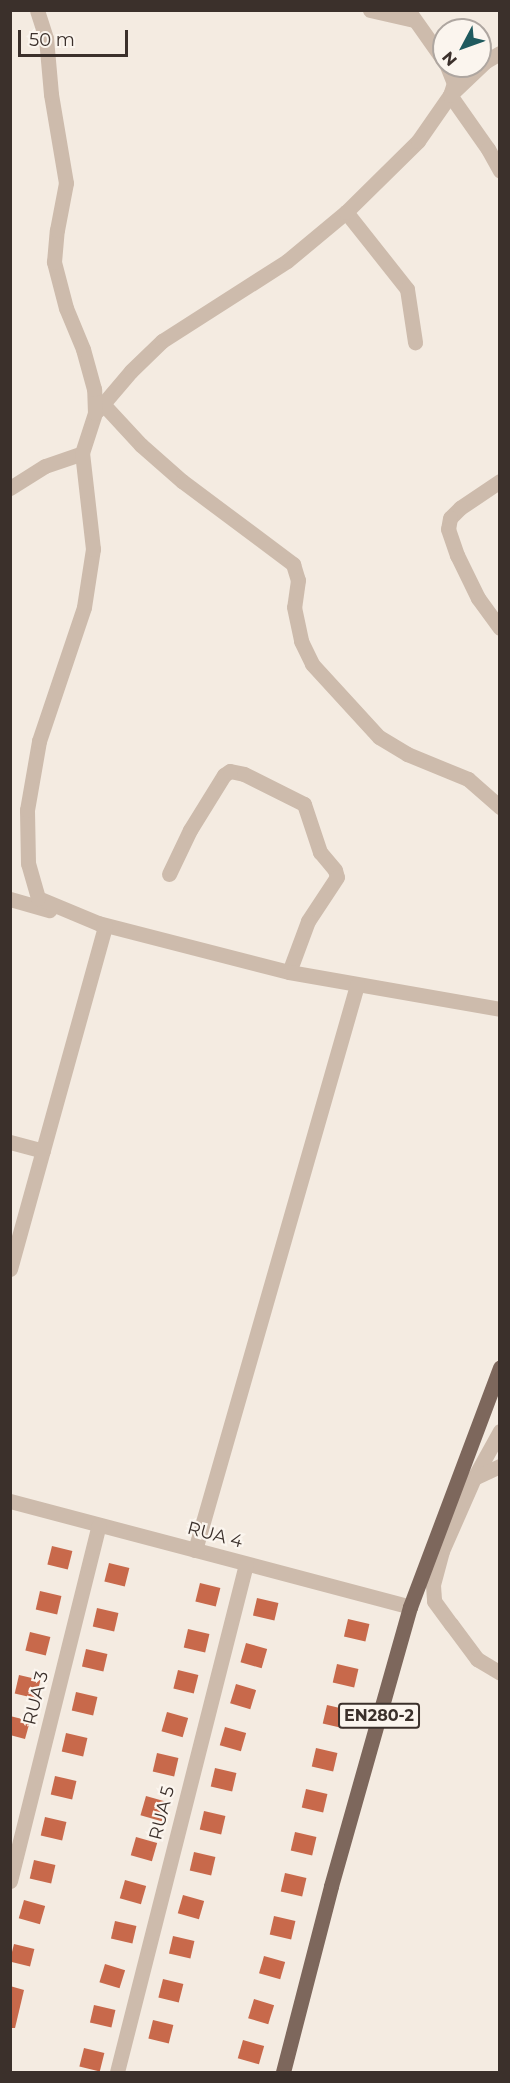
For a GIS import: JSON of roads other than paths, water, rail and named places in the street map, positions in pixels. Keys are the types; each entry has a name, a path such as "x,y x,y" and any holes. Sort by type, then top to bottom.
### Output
{"main road":[{"name":"EN280-2","path":"283,2073 331,1886 411,1607 500,1367"}],"street":[{"path":"37,10 46,38 52,105 66,183 57,230 54,262 66,308 83,349 99,409 182,481 294,564 298,580 294,607 301,641 312,664 379,737 407,754 468,779 500,807"},
{"path":"370,10 411,15 432,44"},
{"path":"105,926 38,898 28,863 27,810 39,741 84,607 93,549 82,453 99,409 162,342 287,261 346,212 418,141 450,95 486,61 500,53"},
{"path":"450,95 454,83 452,78"},
{"path":"450,95 488,148 500,171"},
{"path":"346,212 407,289 407,303 415,342"},
{"path":"10,488 45,466 82,453"},
{"path":"500,481 460,508 450,518 448,529 457,555 478,598 500,628"},
{"path":"169,874 190,830 224,775 230,771 244,774 304,804 320,852 335,870 337,877 308,921 289,972"},
{"path":"10,899 105,926 289,972 500,1009"},
{"path":"10,1269 105,926"},
{"path":"195,1550 357,985"},
{"path":"10,1142 43,1151"},
{"path":"500,1431 474,1478 442,1551 434,1585 434,1601 477,1659 500,1673"},
{"path":"474,1478 500,1466"},
{"name":"RUA 4","path":"10,1501 411,1607"},
{"name":"RUA 3","path":"10,1881 99,1525"},
{"name":"RUA 5","path":"117,2073 246,1564"}]}
